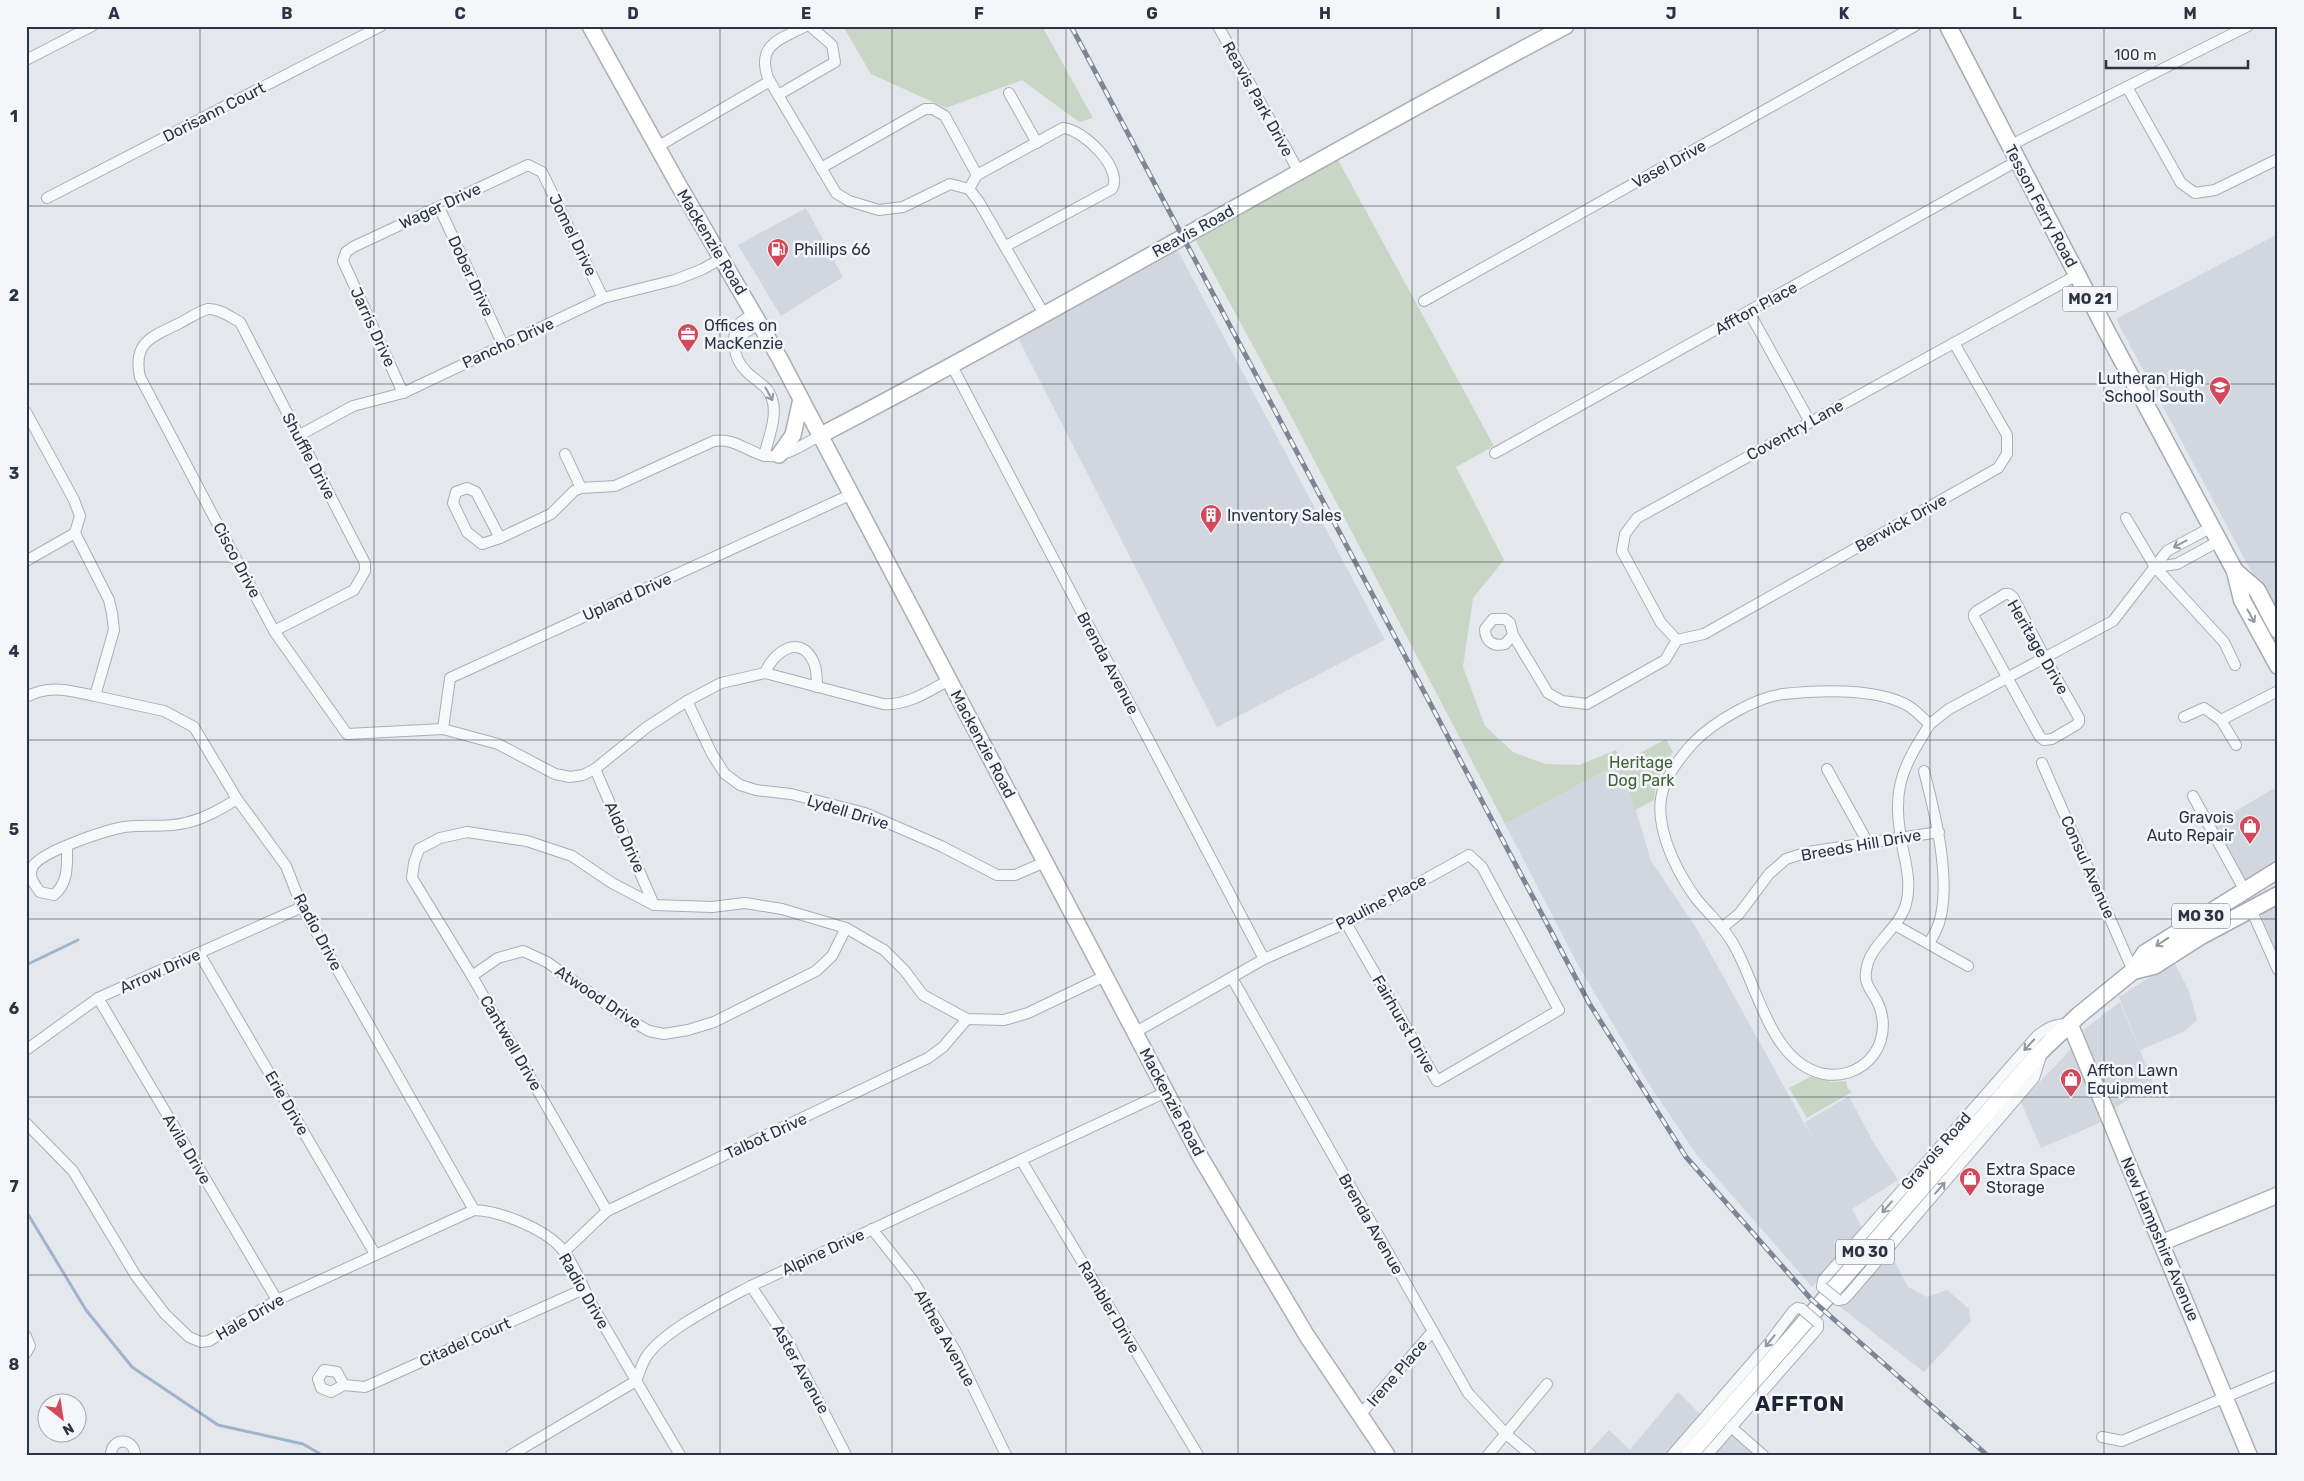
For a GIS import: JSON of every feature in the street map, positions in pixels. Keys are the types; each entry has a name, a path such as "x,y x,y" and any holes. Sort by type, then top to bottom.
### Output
{"main road":[{"name":"Mackenzie Road","path":"590,26 657,147 757,318 821,435 1201,1158 1293,1314 1387,1455"},
{"name":"Reavis Road","path":"821,435 952,366 1299,172 1566,26"},
{"name":"Tesson Ferry Road","path":"1950,27 2017,161 2236,571 2242,600 2278,666"},
{"path":"772,455 793,435 801,399"},
{"name":"Tesson Ferry Road","path":"2236,571 2257,590 2278,630"},
{"name":"Gravois Road","path":"1689,1455 2042,1050 2133,971 2145,953 2278,870"},
{"name":"Gravois Road","path":"2133,971 2154,966 2201,936 2278,895"},
{"name":"New Hampshire Avenue","path":"2070,1024 2249,1455"},
{"path":"2161,1242 2278,1195"}],"street":[{"path":"26,60 92,26"},
{"name":"Dorisann Court","path":"46,198 381,26"},
{"path":"778,95 835,62 832,45 808,26 770,45 764,58 764,68 778,95 836,193 859,205 879,210 903,207 950,184 969,190 979,202 1006,246 1044,314"},
{"name":"Reavis Park Drive","path":"1218,26 1299,172"},
{"name":"Vasel Drive","path":"1424,301 1915,26"},
{"path":"2010,146 2248,26"},
{"path":"657,147 770,81"},
{"path":"2128,87 2181,183 2195,193 2215,190 2278,159"},
{"path":"1009,94 1037,143"},
{"path":"821,168 926,109 933,109 945,116 977,175"},
{"path":"969,190 977,175 1063,128 1072,128 1080,133 1092,142 1100,152 1114,176 1115,184 1112,189 1006,246"},
{"name":"Affton Place","path":"1495,453 2017,161"},
{"name":"Wager Drive","path":"343,261 346,252 353,247 528,165 542,172"},
{"name":"Jomel Drive","path":"542,172 603,298"},
{"name":"Dober Drive","path":"439,207 503,345"},
{"name":"Pancho Drive","path":"298,436 354,406 403,393 603,298 675,280 703,269 722,258"},
{"name":"Jarris Drive","path":"343,261 403,393"},
{"name":"Coventry Lane","path":"1677,640 1661,623 1622,552 1625,534 1637,518 2077,275"},
{"name":"Cisco Drive","path":"240,322 219,310 208,309 149,339 139,353 137,364 140,377 274,631 347,734 443,729"},
{"path":"1749,312 1810,422"},
{"path":"757,318 734,343 738,358 746,371 762,384 772,397 774,410 772,455"},
{"name":"Shuffle Drive","path":"240,322 365,563 366,571 354,590 274,631"},
{"name":"Berwick Drive","path":"1677,640 1704,634 1998,468 2007,454 2007,435 1954,343"},
{"name":"Brenda Avenue","path":"952,366 1264,959"},
{"path":"26,412 74,500 80,516 74,533 26,561"},
{"path":"500,538 476,492 467,488 456,492 453,503 471,537 482,544 500,538 551,514 567,496 581,488 615,486 714,441 730,440 772,455 821,435"},
{"path":"565,454 581,488"},
{"name":"Upland Drive","path":"443,729 450,678 852,494"},
{"path":"2126,518 2155,567 2224,642 2234,665"},
{"path":"1930,724 1906,704 1868,693 1810,692 1780,695 1755,702 1700,736 1675,765 1663,788 1662,830 1678,868 1695,898 1722,927 1736,947 1762,1009 1791,1054 1802,1066 1817,1072 1832,1075 1844,1074 1860,1067 1870,1059 1882,1041 1883,1014 1866,983 1867,961 1895,925 1906,904 1908,887 1897,812 1900,780 1910,754 1930,724 1949,709 2114,621 2167,551 2212,527"},
{"path":"74,533 109,600 112,613 114,630 95,696"},
{"path":"2155,567 2177,564 2220,541"},
{"name":"Heritage Drive","path":"2005,594 2013,597 2079,718 2079,722 2052,739 2044,740 2040,737 2008,676 1974,614 2005,594"},
{"path":"1513,635 1548,693 1562,701 1587,704 1665,660 1677,640"},
{"path":"765,673 770,661 778,652 788,648 800,648 809,655 814,663 817,687"},
{"path":"443,729 498,744 562,776 582,775 595,769 647,727 687,701 720,683 765,673 883,704 893,704 914,698 949,680"},
{"name":"Radio Drive","path":"26,697 40,690 57,689 164,711 194,727 237,798 286,866 302,907 474,1210 485,1210 512,1218 543,1234 564,1252 680,1455"},
{"path":"2220,720 2278,691"},
{"name":"Lydell Drive","path":"687,701 712,754 725,774 740,785 756,790 790,794 865,814 941,846 997,875 1015,875 1045,862"},
{"path":"2184,717 2204,708 2220,720 2236,745"},
{"name":"Consul Avenue","path":"2042,763 2133,971"},
{"name":"Aldo Drive","path":"595,769 654,906"},
{"path":"1827,769 1868,843"},
{"path":"1924,771 1939,832 1942,907 1939,924 1929,944"},
{"path":"2194,796 2245,891"},
{"path":"67,846 66,876 60,889 54,895 40,892 32,881 32,868 39,858 54,850 123,827 186,823 212,814 237,798"},
{"name":"Cantwell Drive","path":"607,1210 472,976 412,878 414,863 419,850 440,838 467,832 527,841 572,856 612,883 654,906"},
{"name":"Breeds Hill Drive","path":"1722,927 1739,914 1770,874 1786,860 1808,852 1939,832"},
{"name":"Pauline Place","path":"1134,1033 1264,959 1346,923 1469,855 1482,866 1559,1010"},
{"path":"654,906 712,907 745,903 782,909 846,928 884,950 905,971 923,995 967,1019 1004,1020 1016,1017 1104,976"},
{"name":"Arrow Drive","path":"26,1050 98,998 302,907"},
{"path":"2251,909 2278,970"},
{"name":"Fairhurst Drive","path":"1346,923 1437,1081 1559,1010"},
{"path":"1895,925 1968,966"},
{"name":"Atwood Drive","path":"472,976 498,958 522,951 547,962 648,1031 664,1034 688,1030 714,1022 816,971 832,956 846,928"},
{"name":"Erie Drive","path":"199,953 375,1254"},
{"name":"Brenda Avenue","path":"1232,978 1468,1393 1506,1434 1531,1455"},
{"name":"Avila Drive","path":"98,998 277,1300"},
{"name":"Talbot Drive","path":"564,1252 607,1210 928,1058 943,1047 967,1019"},
{"name":"Gravois Road","path":"2042,1050 2034,1078 1849,1294 1844,1299 1838,1300 1822,1287 1822,1280 2037,1036 2045,1029 2059,1023 2070,1024"},
{"name":"Alpine Drive","path":"636,1381 645,1358 658,1344 701,1313 751,1286 1166,1092"},
{"name":"Hale Drive","path":"26,1123 73,1171 136,1276 165,1314 189,1338 201,1342 209,1341 277,1300 474,1210"},
{"name":"Rambler Drive","path":"1021,1160 1198,1455"},
{"name":"Althea Avenue","path":"872,1229 914,1282 955,1350 1006,1455"},
{"name":"Aster Avenue","path":"751,1286 787,1340 846,1455"},
{"name":"Citadel Court","path":"344,1385 365,1386 584,1289"},
{"path":"1672,1455 1793,1311 1797,1308 1802,1309 1818,1323 1818,1328 1707,1455"},
{"name":"Irene Place","path":"1361,1414 1433,1331"},
{"path":"26,1336 30,1346 26,1353"},
{"path":"2102,1437 2122,1441 2278,1375"},
{"path":"511,1455 636,1381"},
{"path":"1488,1455 1547,1384"},
{"path":"1731,1427 1763,1455"},
{"path":"111,1455 111,1449 116,1443 121,1441 130,1442 135,1448 135,1455"}],"shaded area":[{"path":"806,208 843,277 781,316 738,245"},
{"name":"Lutheran High School South","path":"2278,234 2278,601 2270,606 2116,319"},
{"path":"1177,249 1385,640 1217,727 1018,338"},
{"path":"1622,763 1651,861 1697,929 1813,1139 1805,1122 1849,1096 1873,1142 1898,1180 1852,1209 1862,1228 1812,1287 1696,1154 1645,1078 1578,965 1505,824"},
{"path":"2278,786 2278,864 2244,883 2214,824"},
{"path":"2278,900 2278,956 2262,917 2262,912"},
{"path":"2174,962 2189,991 2197,1020 2185,1031 2140,1050 2119,997"},
{"path":"2120,1002 2153,1083 2112,1110 2083,1030"},
{"path":"2073,1047 2104,1121 2041,1148 2021,1102"},
{"path":"1890,1252 1908,1287 1927,1297 1947,1290 1969,1309 1971,1321 1924,1372 1839,1306"},
{"path":"1678,1392 1700,1414 1667,1455 1586,1455 1609,1430 1630,1450"},
{"path":"1730,1433 1756,1455 1710,1455"}],"green space":[{"path":"843,26 1042,26 1093,118 1079,122 1022,80 946,108 871,74"},
{"name":"Heritage Dog Park","path":"1337,158 1494,446 1456,467 1504,560 1473,598 1463,667 1485,726 1513,752 1545,764 1579,765 1616,750 1622,763 1666,739 1673,752 1660,774 1654,800 1635,810 1621,763 1505,824 1292,418 1195,239 1209,228"},
{"path":"1812,1076 1831,1082 1846,1081 1847,1087 1852,1092 1807,1118 1789,1088"}],"waterway":[{"path":"26,965 78,940"},
{"path":"26,1211 86,1310 132,1367 218,1425 303,1444 322,1455"}],"railway":[{"path":"1071,26 1589,1003 1686,1157 1811,1299 1987,1455"}],"place":[{"name":"Phillips 66","path":"778,268"},
{"name":"Offices on MacKenzie","path":"688,353"},
{"name":"Lutheran High School South","path":"2220,406"},
{"name":"Inventory Sales","path":"1211,534"},
{"name":"Gravois Auto Repair","path":"2250,845"},
{"name":"Affton Lawn Equipment","path":"2071,1098"},
{"name":"Extra Space Storage","path":"1970,1197"}],"district":[{"name":"AFFTON","path":"1800,1403"}]}
